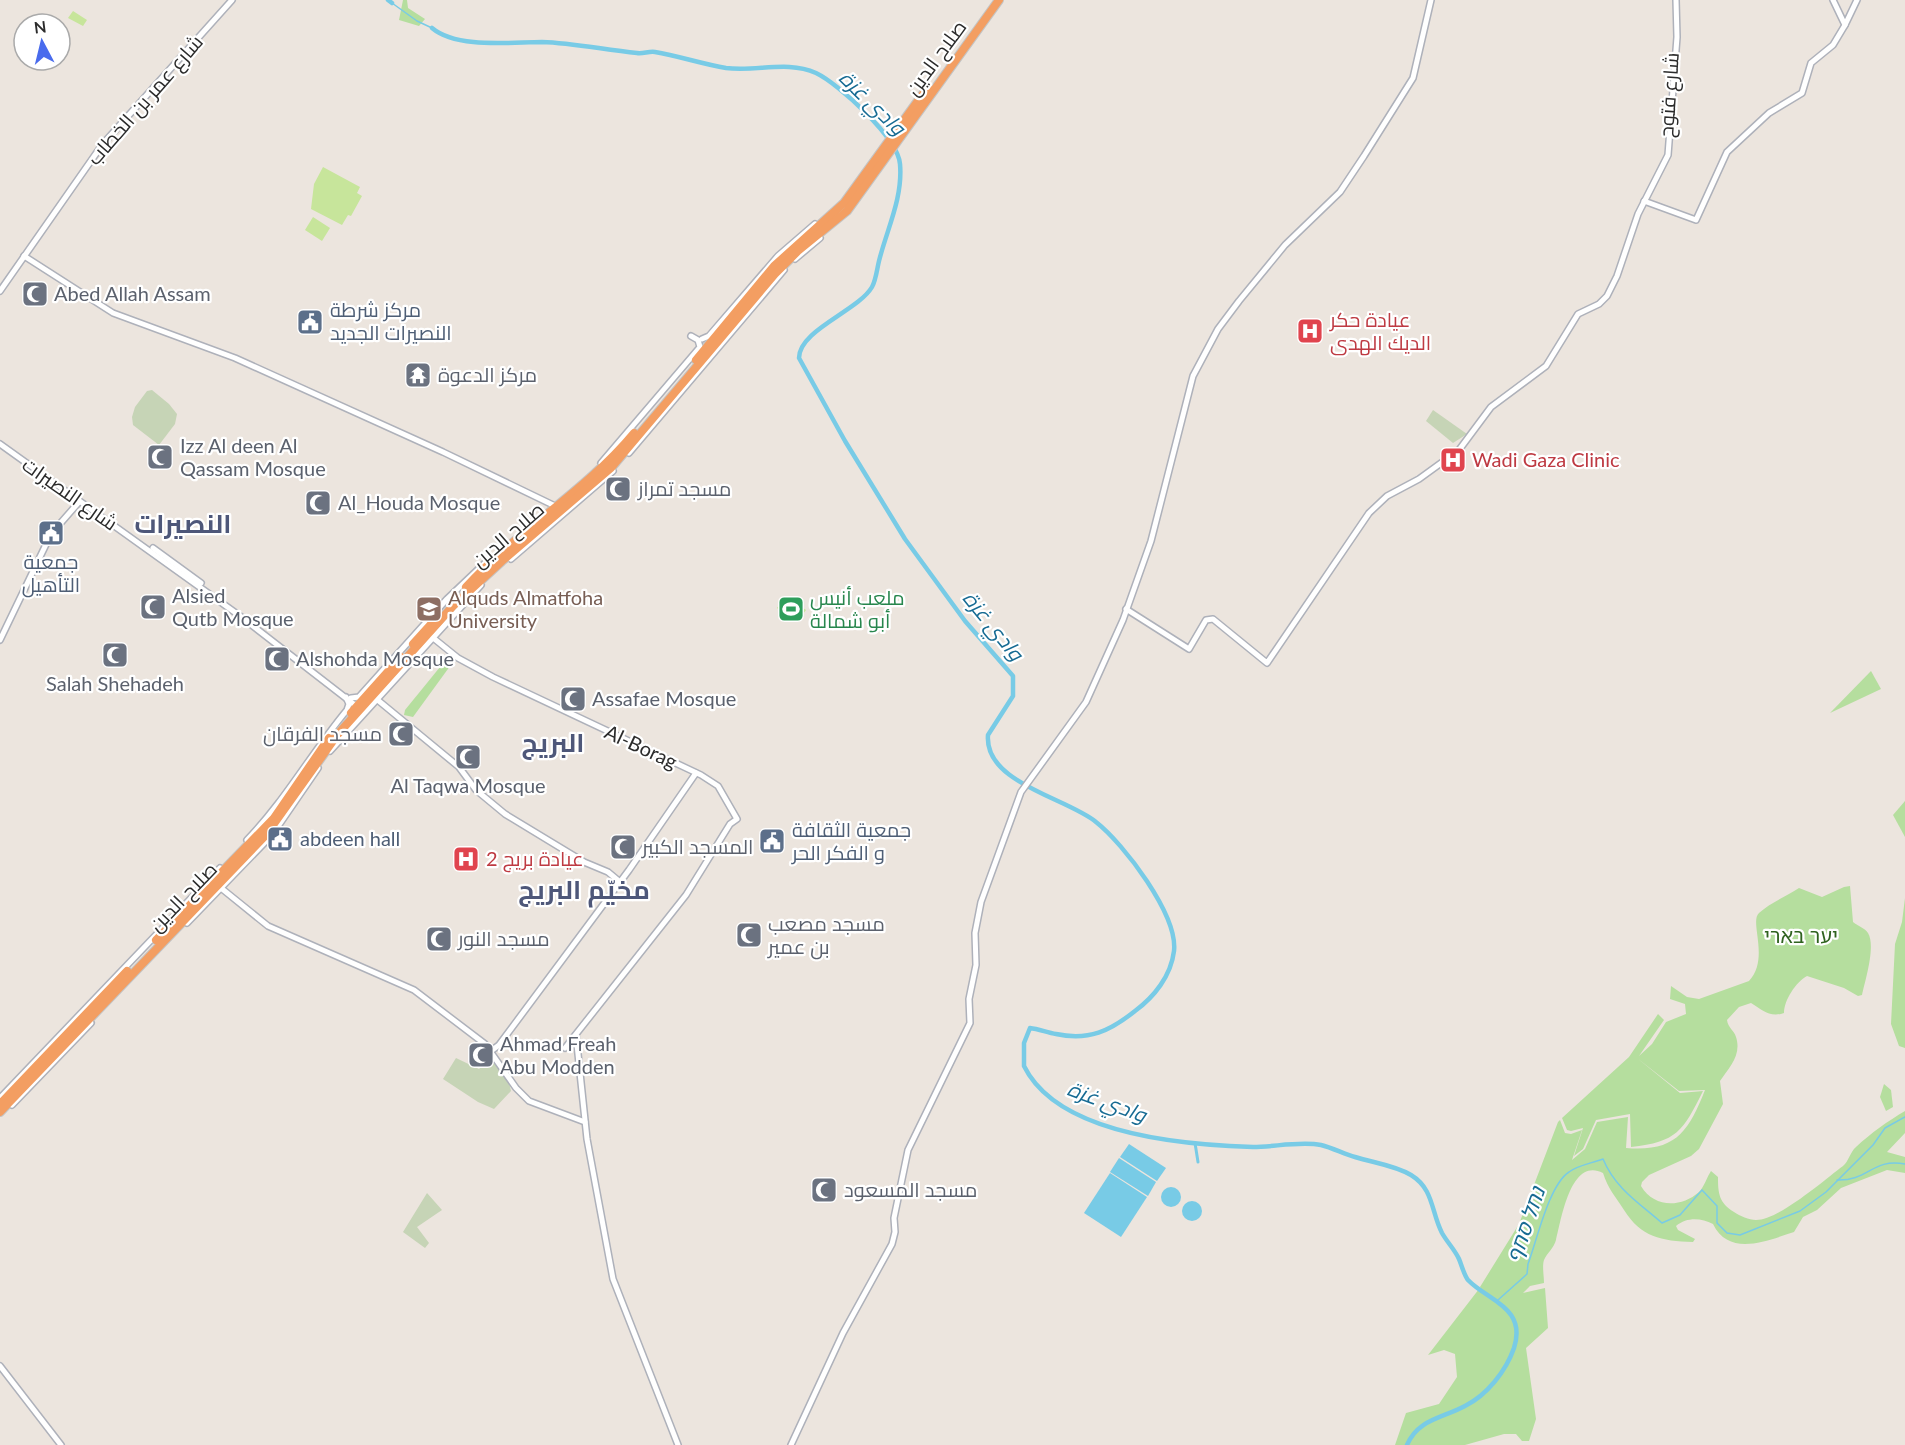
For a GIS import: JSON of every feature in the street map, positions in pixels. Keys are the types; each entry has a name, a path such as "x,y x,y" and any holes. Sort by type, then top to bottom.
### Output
{"highway":[{"name":"صلاح الدين","path":"705,345 782,267 847,210 898,132 993,0"},
{"name":"صلاح الدين","path":"898,132 999,0"},
{"name":"صلاح الدين","path":"261,836 319,749 482,578 611,468 705,345 774,266 839,208 880,159"},
{"name":"صلاح الدين","path":"0,1114 84,1019 281,818 360,707 375,698 429,634"},
{"name":"صلاح الدين","path":"0,1104 53,1046 84,1019"}],"street":[{"name":"شارع عمر بن الخطاب","path":"0,291 102,145 232,0"},
{"path":"791,1445 846,1327 892,1244 895,1232 894,1218 908,1150 966,1034 976,965 975,933 981,902 1023,788 1086,702 1126,609 1159,514 1191,383 1218,329 1290,240 1340,192 1413,78 1431,0"},
{"path":"1126,609 1189,649 1206,620 1213,619 1267,663 1369,513 1387,496 1419,479 1459,450 1491,407 1546,366 1578,315 1605,298 1617,276 1628,237 1650,186 1662,169 1668,152 1677,37 1675,0"},
{"path":"1833,0 1845,25"},
{"path":"1644,201 1696,220 1727,152 1769,113 1802,93 1806,85 1809,66 1833,45 1857,0"},
{"path":"429,634 491,575 610,474 785,269 830,226"},
{"path":"24,256 114,313 235,358 464,461 553,505"},
{"path":"690,336 705,345"},
{"path":"0,1098 53,1046 265,821 315,748 347,710 348,698 359,697 465,581 602,462 700,347 705,345"},
{"name":"شارع النصيرات","path":"0,446 133,538 360,707"},
{"path":"0,640 51,534 79,502"},
{"name":"Al-Borag","path":"429,634 458,658 493,677 699,774 718,786 737,819 730,824 668,918 576,1035"},
{"path":"0,1114 272,835 318,765 375,698 459,766 476,790 499,809 585,862 608,872 620,882"},
{"path":"490,1050 499,1045 699,774"},
{"path":"220,889 268,926 414,990 490,1050 516,1088 529,1101 585,1122"},
{"path":"565,1048 576,1035"},
{"path":"576,1035 585,1122 613,1279 678,1445"},
{"path":"0,1367 59,1445"}],"green space":[{"path":"403,0 407,0 408,8 425,19 419,26 399,20"},
{"path":"72,12 87,20 83,26 72,20"},
{"path":"323,167 360,187 357,193 362,196 351,216 348,215 342,225 311,209 314,184"},
{"path":"313,217 330,228 322,241 305,230"},
{"path":"152,390 177,414 175,424 159,445 133,425 132,417 135,407 147,391"},
{"path":"1433,410 1467,434 1453,443 1426,421"},
{"name":"ملعب أنيس أبو شمالة","path":"786,596 806,610 797,622 777,608"},
{"path":"449,656 453,662 413,717 404,715 405,710"},
{"path":"1871,671 1881,689 1830,713"},
{"path":"1905,801 1905,837 1893,815"},
{"name":"יער בארי","path":"1850,886 1853,922 1867,931 1871,946 1862,995 1858,996 1844,988 1807,976 1791,992 1784,1013 1770,1014 1751,1003 1739,1007 1727,1020 1736,1037 1737,1050 1734,1061 1720,1081 1723,1104 1699,1149 1691,1156 1649,1175 1641,1186 1646,1193 1660,1202 1676,1203 1699,1192 1711,1171 1718,1177 1720,1197 1729,1209 1750,1219 1766,1218 1789,1207 1843,1166 1854,1149 1905,1111 1905,1133 1887,1152 1905,1157 1905,1173 1887,1170 1841,1188 1817,1210 1803,1217 1794,1232 1749,1244 1728,1240 1713,1224 1699,1220 1685,1221 1676,1226 1678,1230 1695,1239 1693,1242 1653,1236 1637,1226 1631,1219 1609,1188 1603,1173 1592,1170 1582,1174 1569,1193 1555,1243 1544,1260 1544,1283 1530,1286 1523,1293 1545,1288 1548,1328 1526,1348 1536,1419 1529,1441 1522,1441 1516,1434 1504,1434 1465,1445 1395,1445 1406,1413 1439,1404 1457,1377 1455,1354 1444,1350 1428,1355 1479,1289 1484,1294 1480,1287 1519,1224 1558,1122 1560,1120 1565,1133 1571,1134 1582,1130 1572,1160 1585,1149 1597,1122 1628,1117 1626,1148 1657,1147 1678,1137 1692,1118 1705,1090 1679,1091 1637,1058 1680,1093 1703,1091 1690,1116 1677,1132 1659,1142 1631,1147 1630,1114 1596,1120 1583,1149 1574,1156 1583,1128 1567,1130 1562,1118 1629,1057 1658,1014 1664,1020 1639,1056 1652,1044 1666,1022 1686,1014 1685,1004 1670,999 1671,986 1687,997 1699,999 1749,981 1758,962 1756,924 1759,913 1763,909 1799,888 1822,897"},
{"name":"יער בארי","path":"1905,898 1905,1048 1899,1046 1891,1024 1895,944 1902,922"},
{"path":"492,1056 508,1078 511,1091 494,1109 478,1102 443,1079 456,1058 479,1069"},
{"path":"1884,1084 1891,1090 1893,1107 1886,1111 1880,1097"},
{"path":"427,1193 442,1210 417,1227 429,1243 425,1248 403,1232"}],"water":[{"path":"1129,1144 1166,1168 1157,1181 1120,1157"},
{"path":"1119,1158 1156,1182 1148,1196 1110,1172"},
{"path":"1110,1173 1147,1197 1121,1237 1084,1213"},
{"path":"1171,1187 1178,1190 1181,1197 1178,1204 1171,1207 1164,1204 1161,1197 1164,1190"},
{"path":"1192,1201 1199,1204 1202,1211 1199,1218 1192,1221 1185,1218 1182,1211 1185,1204"}],"waterway":[{"name":"وادي غزة","path":"388,0 392,3"},
{"name":"وادي غزة","path":"392,3 417,21 432,28"},
{"name":"وادي غزة","path":"432,28 443,35 470,42 542,42 637,53 655,52 726,68 794,67 805,69 816,73 839,88 866,113 889,140 897,153 900,164 899,189 872,287 855,304 808,338 799,358 845,441 905,539 965,621 1013,676 1013,696 988,735 990,752 999,765 1013,777 1030,788 1083,813 1108,832 1147,881 1167,919 1173,936 1174,951 1169,969 1155,992 1142,1005 1117,1024 1089,1035 1068,1036 1030,1028 1024,1043 1024,1066 1041,1089 1065,1107 1094,1121 1126,1132 1160,1139 1225,1146 1321,1145 1398,1169 1418,1181 1428,1194 1438,1225 1457,1256 1468,1280 1510,1314 1517,1334 1514,1348 1506,1365 1488,1389 1465,1406 1424,1424 1407,1445"},
{"name":"נחל סחף","path":"1498,1300 1527,1274 1544,1214 1555,1188 1569,1172 1577,1168 1603,1159 1621,1187 1662,1223 1680,1215 1702,1190 1717,1206 1717,1223 1727,1233 1740,1235 1800,1211 1826,1192 1873,1145 1885,1128 1905,1117"},
{"path":"1195,1143 1198,1162"},
{"path":"1837,1180 1856,1177 1885,1164 1905,1164"}],"place":[{"name":"Abed Allah Assam","path":"35,294"},
{"name":"مركز شرطة النصيرات الجديد","path":"310,322"},
{"name":"عيادة حكر الديك الهدى","path":"1310,331"},
{"name":"مركز الدعوة","path":"418,375"},
{"name":"Izz Al deen Al Qassam Mosque","path":"160,457"},
{"name":"Wadi Gaza Clinic","path":"1453,460"},
{"name":"مسجد تمراز","path":"618,489"},
{"name":"Al_Houda Mosque","path":"318,503"},
{"name":"جمعية التأهيل","path":"51,533"},
{"name":"Alsied Qutb Mosque","path":"153,607"},
{"name":"Alquds Almatfoha University","path":"429,609"},
{"name":"ملعب أنيس أبو شمالة","path":"791,609"},
{"name":"Salah Shehadeh","path":"115,655"},
{"name":"Alshohda Mosque","path":"277,659"},
{"name":"Assafae Mosque","path":"573,699"},
{"name":"مسجد الفرقان","path":"401,734"},
{"name":"Al Taqwa Mosque","path":"468,757"},
{"name":"abdeen hall","path":"280,839"},
{"name":"جمعية الثقافة و الفكر الحر","path":"772,841"},
{"name":"المسجد الكبير","path":"623,847"},
{"name":"عيادة بريج 2","path":"466,859"},
{"name":"مسجد مصعب بن عمير","path":"749,935"},
{"name":"مسجد النور","path":"439,939"},
{"name":"Ahmad Freah Abu Modden","path":"481,1055"},
{"name":"مسجد المسعود","path":"824,1190"}],"district":[{"name":"النصيرات","path":"183,524"},
{"name":"البريج","path":"553,743"},
{"name":"مخيّم البريج","path":"584,890"}]}
